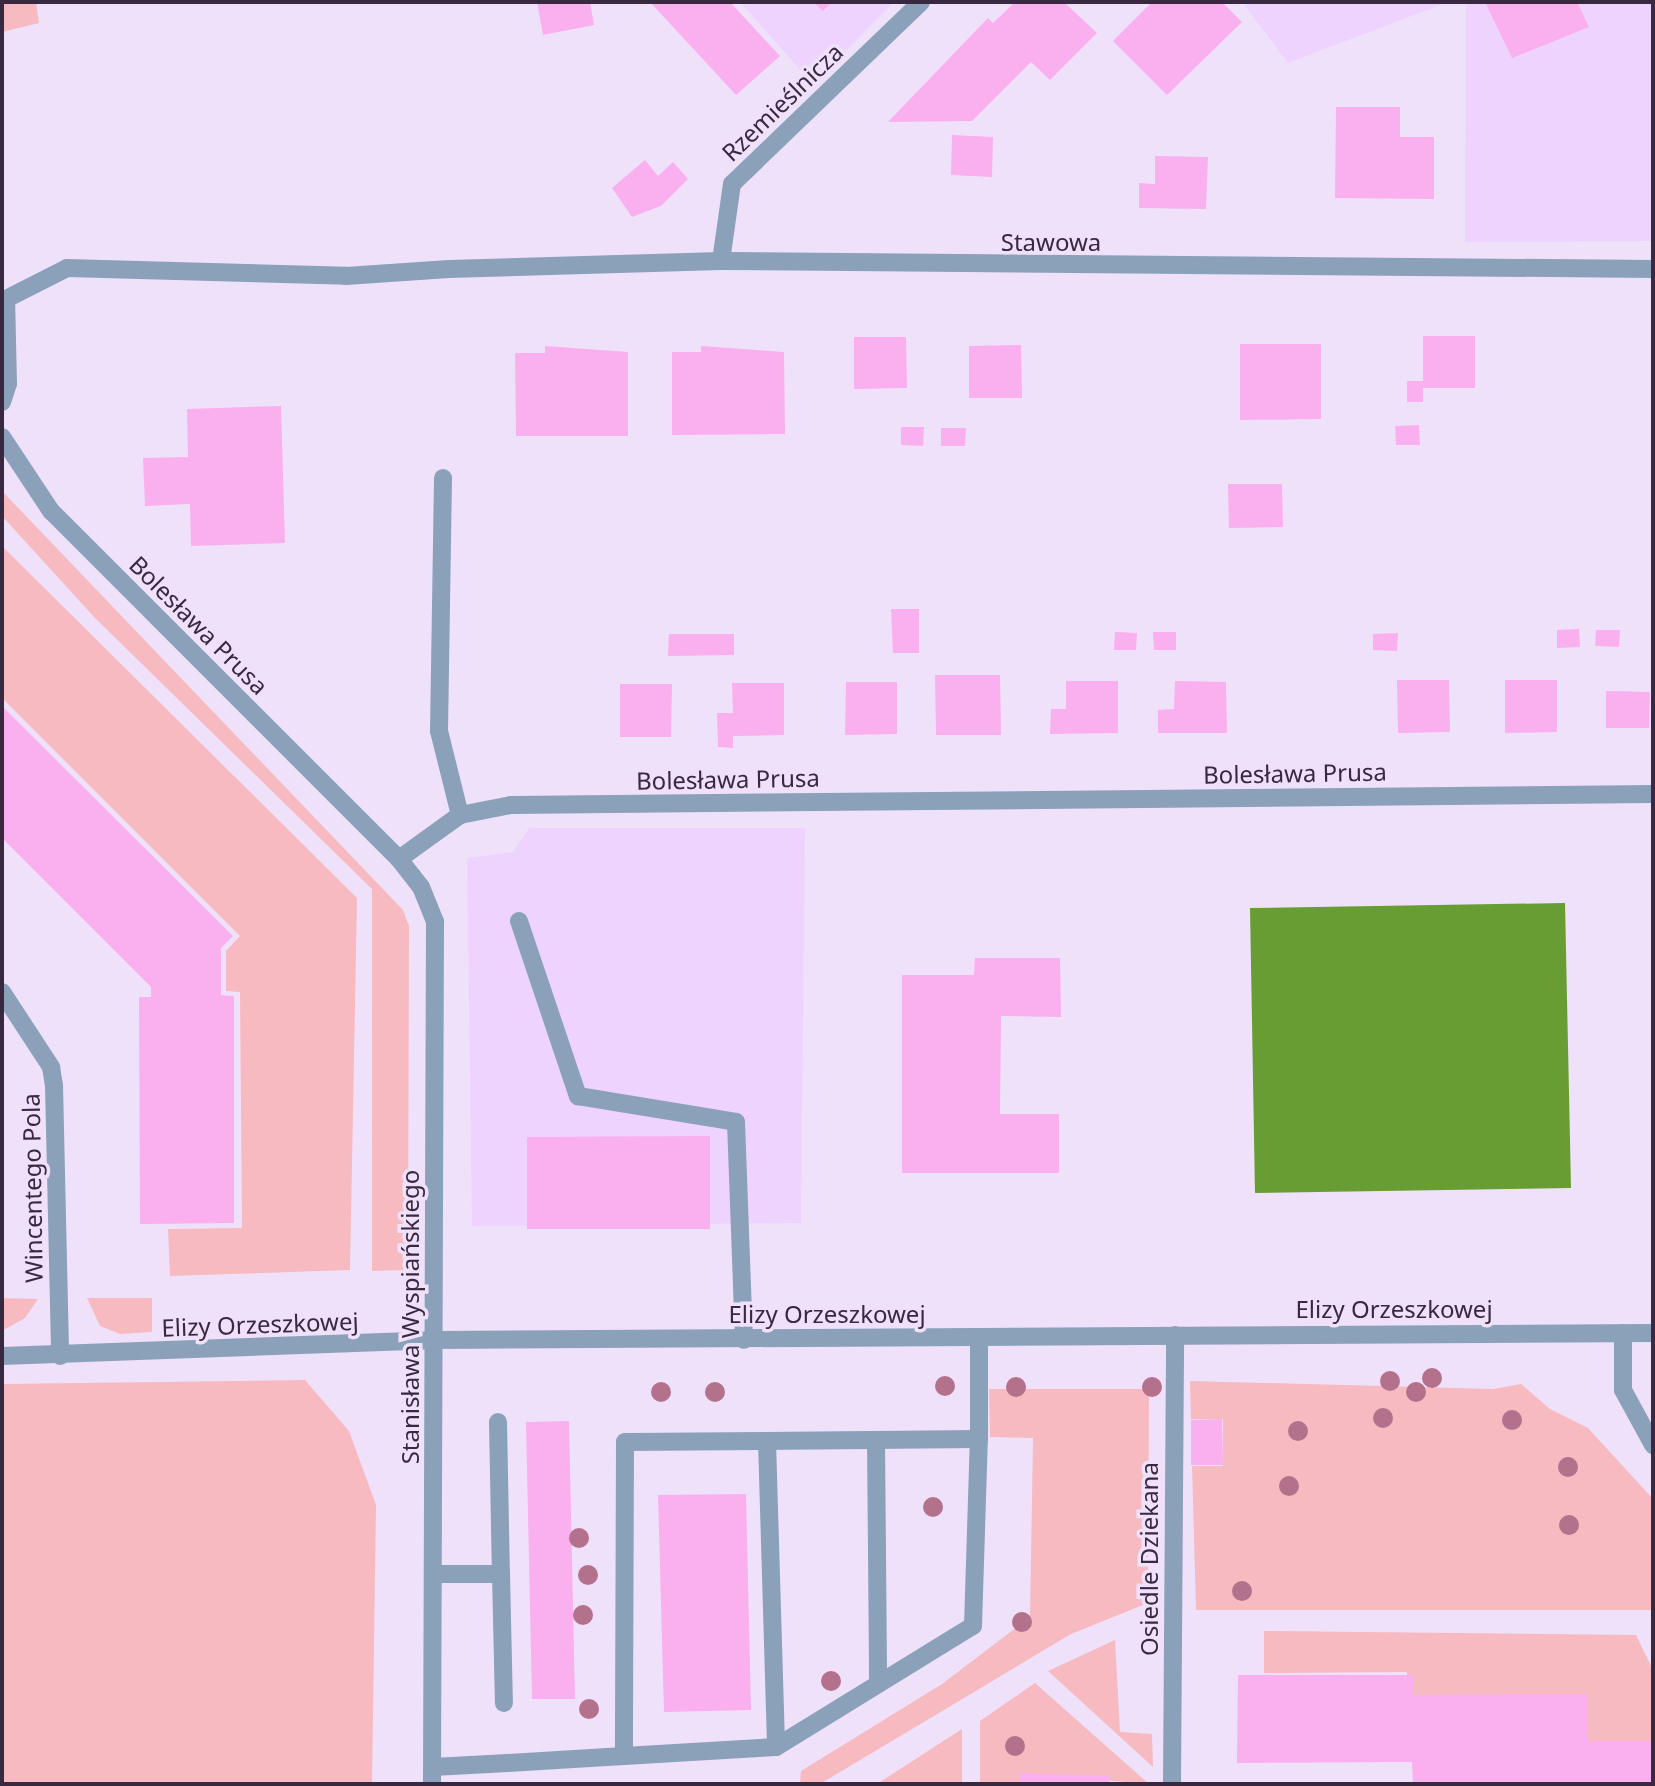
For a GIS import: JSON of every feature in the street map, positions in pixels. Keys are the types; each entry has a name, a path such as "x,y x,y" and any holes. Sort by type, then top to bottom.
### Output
{"street":[{"name":"Rzemieślnicza","path":"721,261 732,184 921,2"},
{"name":"Stawowa","path":"4,298 67,268 346,276 449,269 721,261 1653,269"},
{"path":"2,402 8,384 4,298"},
{"name":"Bolesława Prusa","path":"2,437 51,511 399,859 460,815 511,805 1653,794"},
{"path":"443,478 439,732 460,815"},
{"name":"Stanisława Wyspiańskiego","path":"399,859 421,887 435,922 437,1340 433,1776"},
{"path":"519,921 578,1096 736,1122 744,1340"},
{"name":"Wincentego Pola","path":"2,992 51,1067 56,1095 60,1356"},
{"path":"1623,1333 1623,1390 1653,1445"},
{"name":"Elizy Orzeszkowej","path":"2,1356 60,1356 437,1340 1653,1333"},
{"name":"Osiedle Dziekana","path":"1172,1784 1175,1335"},
{"path":"433,1776 624,1756 776,1747 973,1626 979,1439 979,1338"},
{"path":"498,1422 505,1703"},
{"path":"624,1756 625,1442 979,1439"},
{"path":"876,1440 878,1684"},
{"path":"767,1441 776,1747"},
{"path":"435,1574 501,1574"}],"shaded area":[{"path":"2,2 36,2 39,23 2,32"},
{"path":"740,2 894,2 813,84"},
{"path":"1242,2 1448,2 1288,63"},
{"path":"1466,2 1653,2 1653,241 1465,242"},
{"path":"2,491 403,910 409,926 408,1270 372,1271 372,889 95,618 2,516"},
{"path":"2,546 357,898 350,1270 170,1276 168,1229 242,1228 240,992 226,991 226,951 240,936 2,698"},
{"path":"529,828 805,828 801,1223 472,1226 467,858 513,852"},
{"path":"1565,903 1571,1188 1255,1193 1250,908"},
{"path":"2,1298 38,1299 25,1318 2,1331"},
{"path":"87,1298 152,1298 152,1332 120,1334 100,1326"},
{"path":"305,1380 349,1431 376,1505 372,1784 2,1784 2,1384"},
{"path":"1190,1381 1493,1389 1521,1384 1550,1409 1588,1428 1653,1499 1653,1610 1196,1610 1192,1466 1223,1466 1223,1419 1191,1419"},
{"path":"989,1389 1149,1389 1148,1603 1071,1634 820,1784 800,1784 801,1771 942,1684 1030,1617 1033,1438 990,1437"},
{"path":"1264,1631 1636,1635 1653,1670 1653,1743 1584,1743 1407,1696 1407,1672 1264,1673"},
{"path":"1115,1640 1120,1732 1152,1734 1153,1767 1048,1671"},
{"path":"1035,1683 1149,1784 1020,1773 1019,1784 980,1784 980,1721"},
{"path":"962,1729 962,1784 877,1784"}],"building":[{"path":"537,2 590,2 594,25 543,35"},
{"path":"650,2 730,2 780,56 736,95"},
{"path":"813,2 832,2 823,11"},
{"path":"1015,2 1064,2 1097,33 1050,80 1031,62 972,121 888,122 988,18 993,23"},
{"path":"1152,2 1222,2 1242,22 1167,95 1113,41"},
{"path":"1485,2 1577,2 1589,27 1512,58"},
{"path":"1336,107 1400,107 1400,137 1434,137 1434,199 1335,198"},
{"path":"952,135 993,137 992,177 951,175"},
{"path":"1155,156 1208,157 1206,209 1139,208 1139,183 1155,184"},
{"path":"645,160 658,176 673,162 688,179 661,206 632,217 612,188"},
{"path":"1423,336 1475,336 1475,388 1423,388 1423,402 1407,402 1407,381 1423,381"},
{"path":"854,337 906,337 907,388 854,389"},
{"path":"1240,344 1321,344 1321,419 1240,420"},
{"path":"1021,345 1022,398 969,398 969,346"},
{"path":"545,346 628,352 628,436 516,436 515,353 545,353"},
{"path":"701,346 784,352 785,434 672,435 672,352 701,352"},
{"path":"281,406 285,543 191,546 190,504 145,506 143,458 188,457 187,409"},
{"path":"1419,425 1420,445 1396,445 1395,426"},
{"path":"901,427 924,427 923,446 901,445"},
{"path":"941,428 966,428 965,446 941,446"},
{"path":"1228,484 1282,484 1283,527 1229,528"},
{"path":"891,609 919,609 919,653 893,653"},
{"path":"1579,629 1580,647 1557,648 1557,630"},
{"path":"1596,630 1620,630 1619,647 1595,646"},
{"path":"1115,632 1137,633 1136,650 1114,650"},
{"path":"1153,632 1176,632 1176,650 1154,650"},
{"path":"1398,633 1397,651 1373,650 1373,634"},
{"path":"669,634 734,634 734,655 668,656"},
{"path":"935,675 1000,675 1001,735 936,735"},
{"path":"1397,680 1449,680 1450,732 1398,733"},
{"path":"1505,680 1557,680 1557,732 1505,733"},
{"path":"1066,681 1118,681 1118,733 1050,734 1051,709 1066,709"},
{"path":"1175,681 1226,682 1227,733 1158,733 1158,710 1174,709"},
{"path":"846,682 897,682 897,734 845,735"},
{"path":"732,683 784,683 784,735 733,736 733,748 718,747 717,713 733,713"},
{"path":"620,684 672,684 671,737 620,737"},
{"path":"1606,691 1650,692 1649,728 1606,728"},
{"path":"2,706 233,936 221,948 221,995 234,996 234,1223 140,1224 139,997 151,997 151,987 2,838"},
{"path":"975,958 1060,958 1061,1017 1001,1016 1000,1114 1059,1114 1059,1173 902,1173 902,975 974,975"},
{"path":"710,1136 710,1229 527,1229 527,1137"},
{"path":"1222,1419 1223,1465 1191,1465 1191,1420"},
{"path":"569,1421 575,1699 532,1699 526,1422"},
{"path":"746,1494 751,1710 664,1712 658,1495"},
{"path":"1238,1675 1413,1675 1413,1695 1587,1694 1588,1741 1653,1741 1653,1784 1413,1783 1412,1762 1237,1763"},
{"path":"1019,1773 1109,1776 1109,1784 1019,1784"}]}
